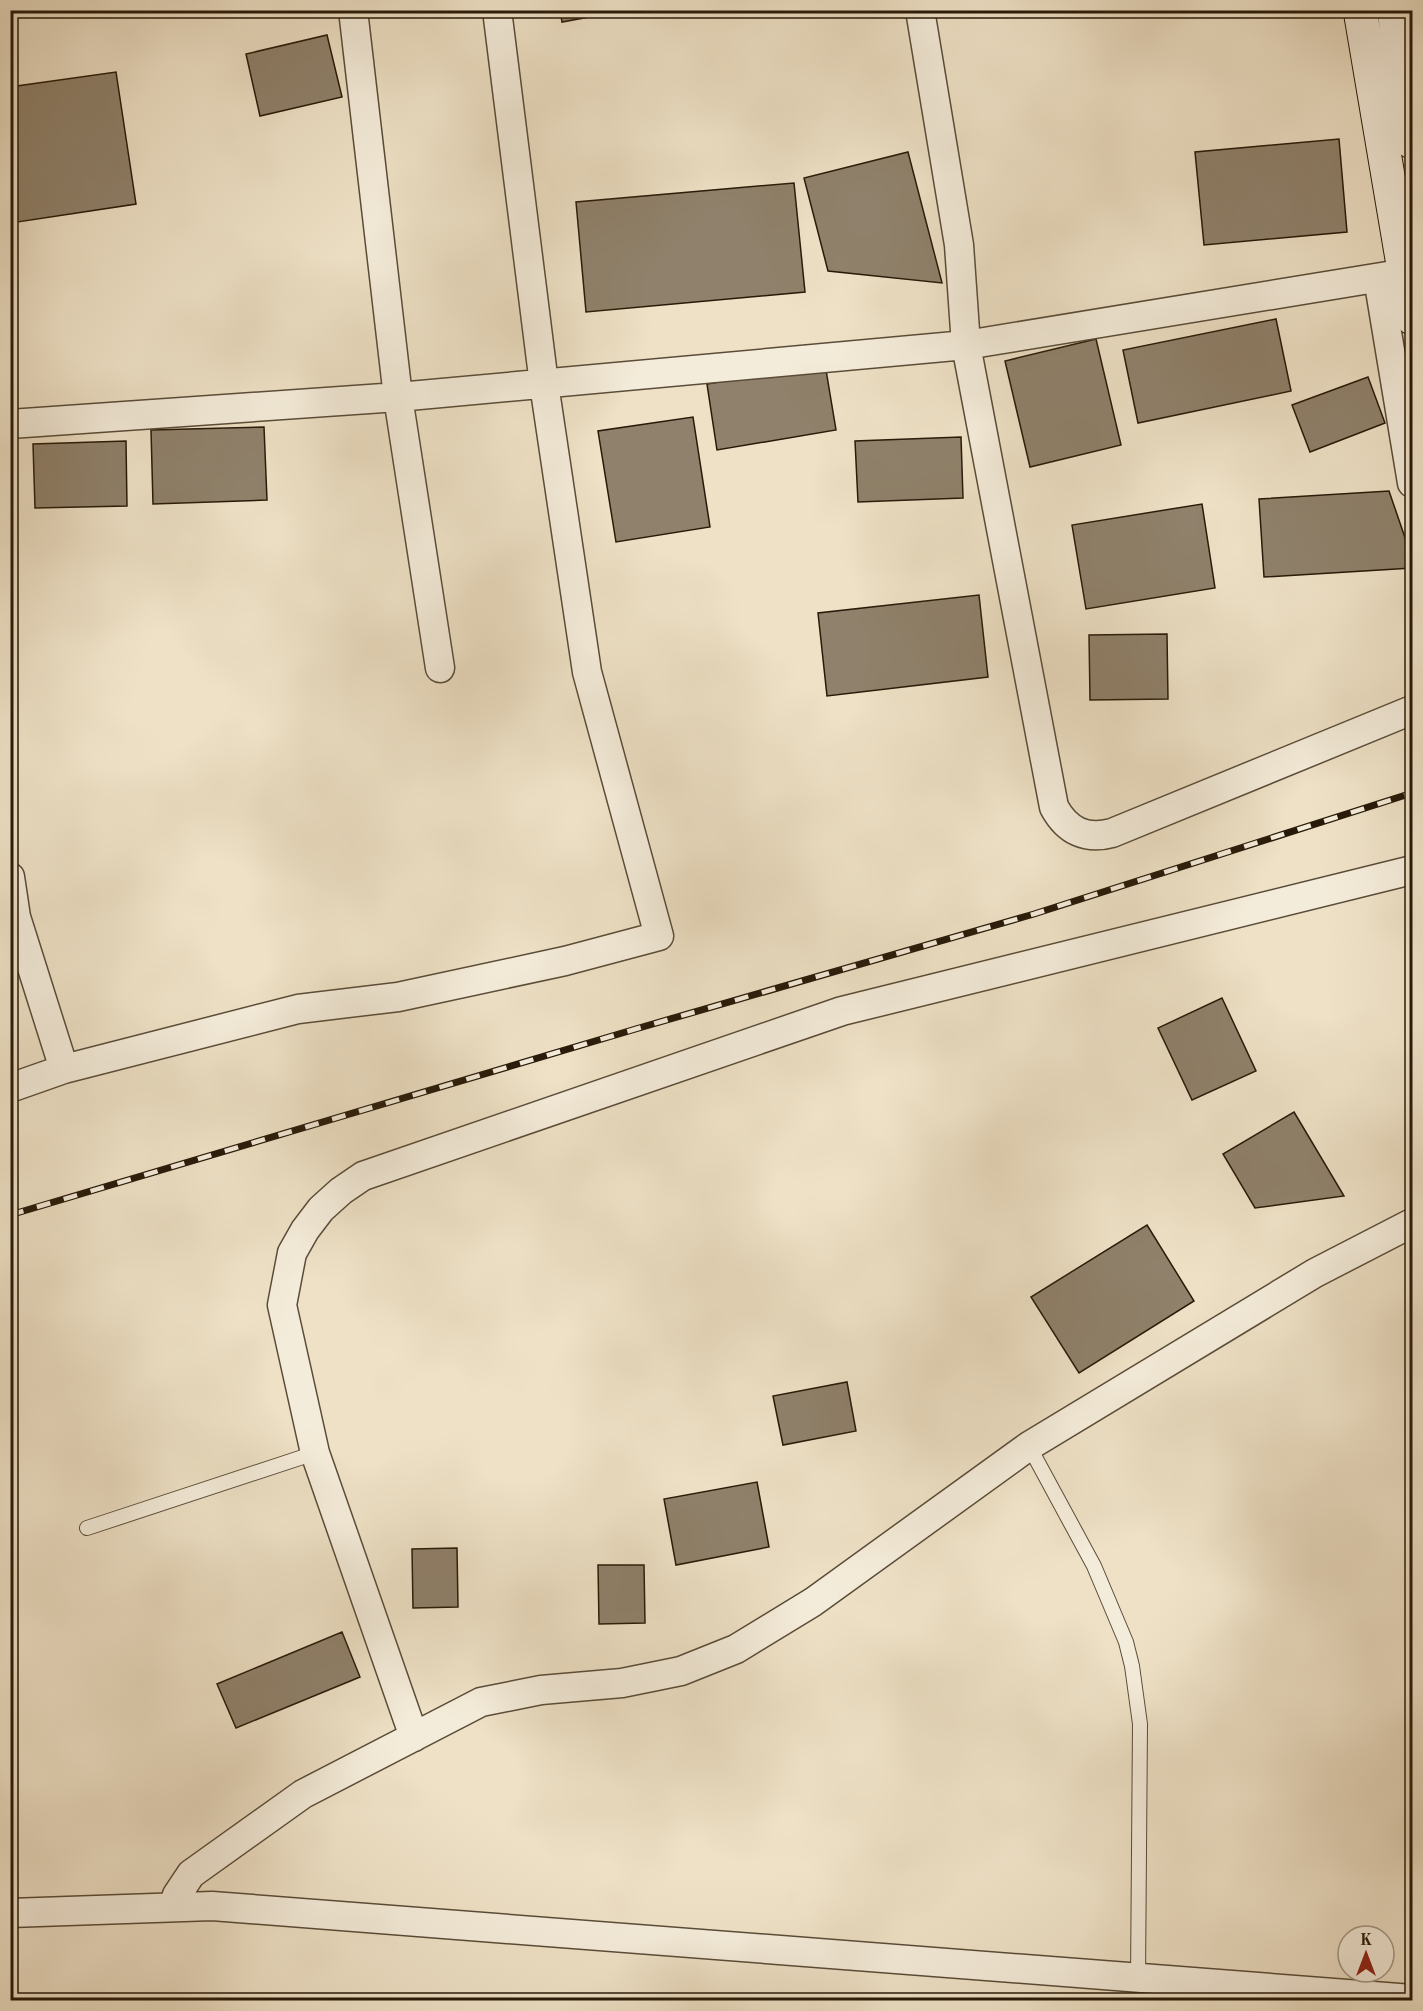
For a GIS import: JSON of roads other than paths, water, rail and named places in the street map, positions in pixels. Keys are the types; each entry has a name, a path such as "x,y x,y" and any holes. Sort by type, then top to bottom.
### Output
{"main road":[{"path":"1360,10 1398,275 1413,318"},
{"path":"1394,10 1413,142"}],"street":[{"path":"353,10 398,397 440,668"},
{"path":"10,1088 64,1069 298,1009 398,997 565,962 659,936 587,672 544,384 496,10"},
{"path":"920,10 959,245 966,345 1054,807 1067,825 1088,835 1112,832 1413,710"},
{"path":"10,424 398,397 966,345 1398,275 1413,483"},
{"path":"414,1737 315,1453 282,1305 285,1279 292,1253 305,1230 327,1203 363,1176 842,1011 1413,870"},
{"path":"10,877 16,917 64,1069"},
{"path":"173,1907 177,1895 191,1874 303,1794 481,1702 541,1690 622,1683 671,1673 736,1649 813,1602 1029,1446 1315,1274 1413,1223"},
{"path":"10,1913 212,1906 1413,1999"}],"lane":[{"path":"1029,1446 1094,1566 1126,1642 1134,1674 1140,1724 1138,1978"},
{"path":"87,1528 315,1453"}],"railway":[{"path":"10,1215 639,1028 1034,914 1412,793"}]}
